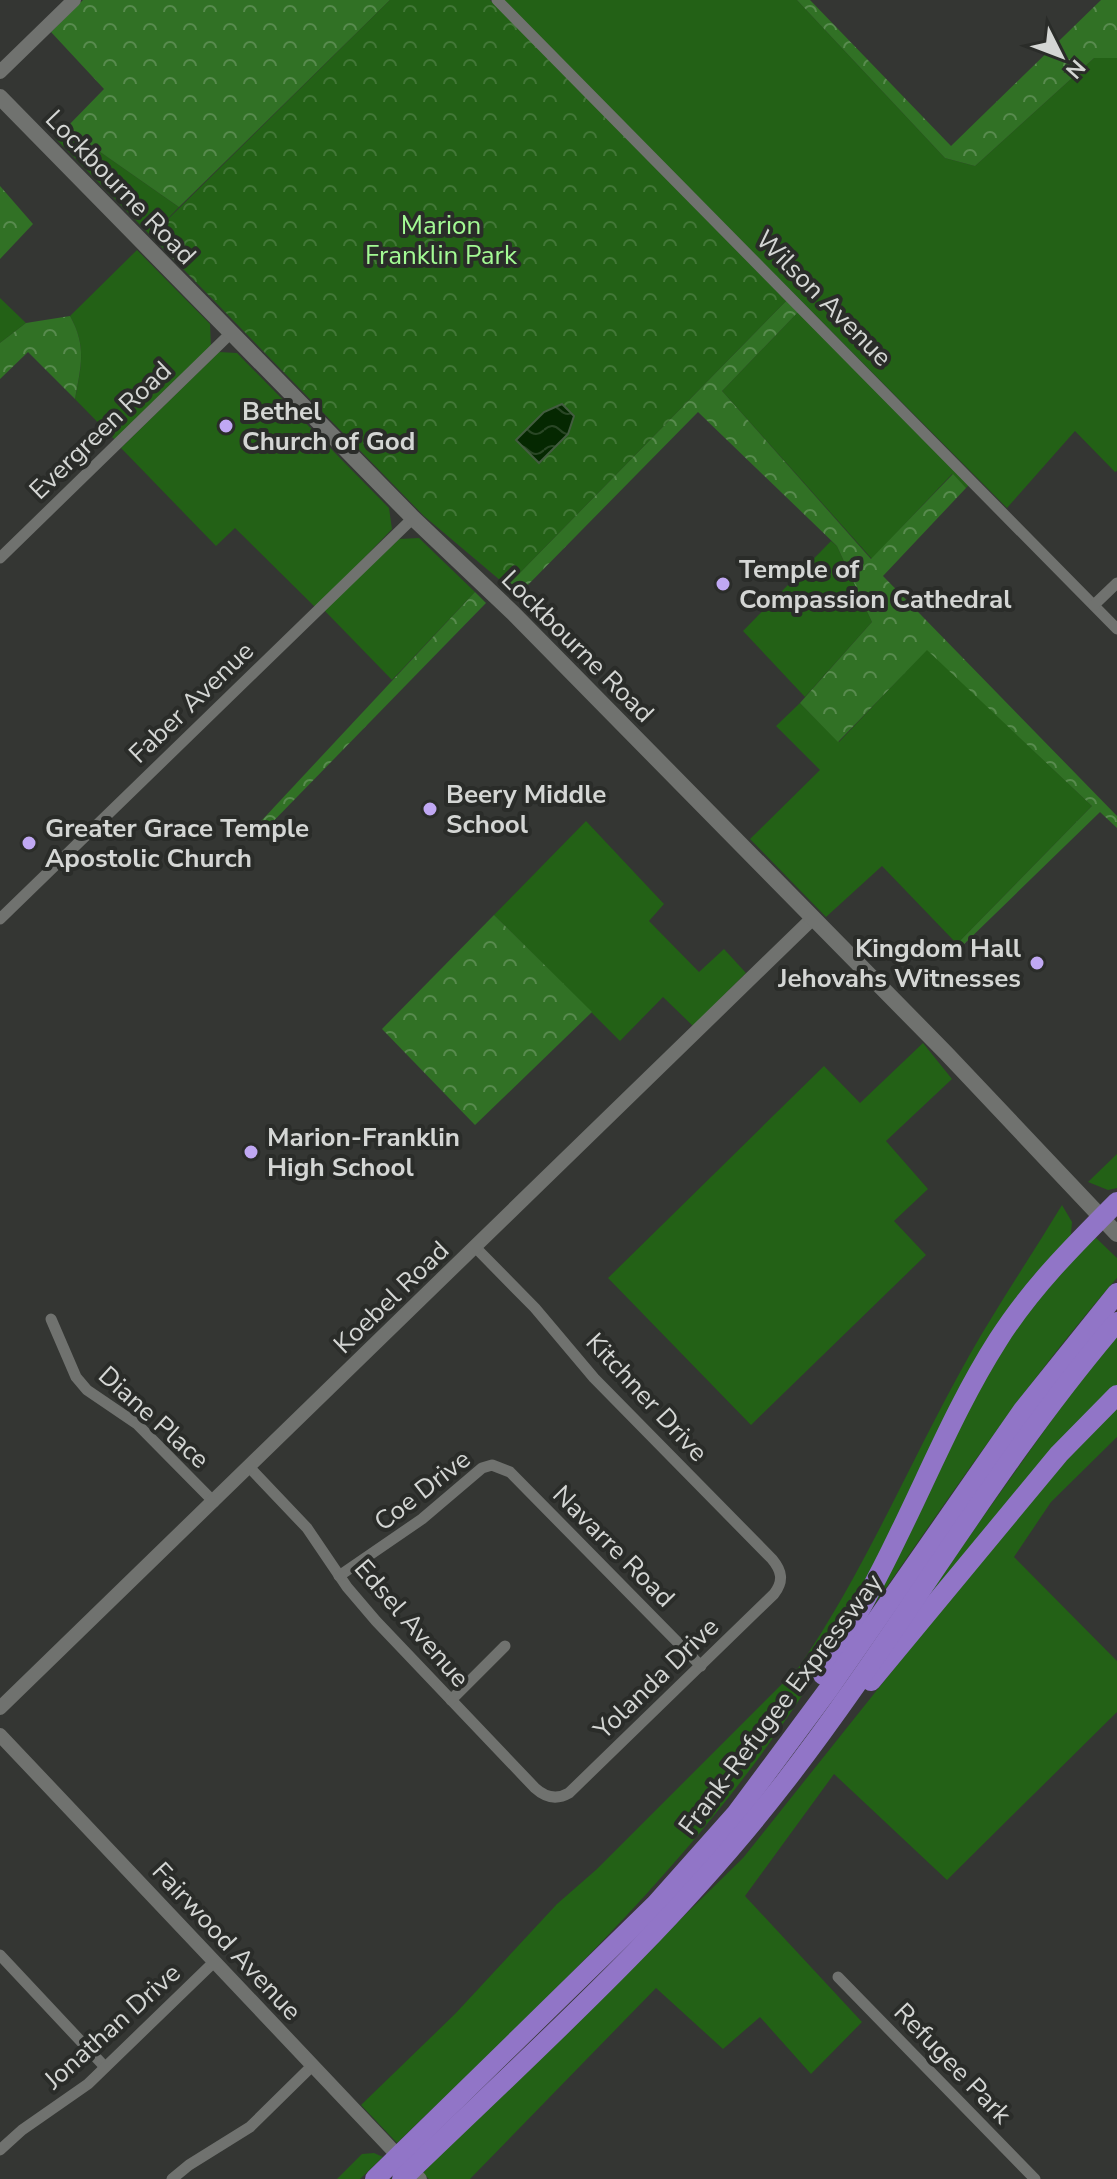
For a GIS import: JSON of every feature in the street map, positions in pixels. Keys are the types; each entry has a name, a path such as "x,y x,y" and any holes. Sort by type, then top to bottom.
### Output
{"highway":[{"path":"778,1776 997,1342 1044,1278 1080,1237 1117,1202"},
{"name":"Frank-Refugee Expressway","path":"375,2179 431,2138 664,1922 715,1867 1023,1410 1115,1296"},
{"name":"Frank-Refugee Expressway","path":"778,1776 1041,1417 1117,1322"},
{"path":"778,1776 1059,1454 1117,1395"},
{"name":"Frank-Refugee Expressway","path":"402,2179 431,2138"}],"main road":[{"name":"Lockbourne Road","path":"0,97 413,518 513,613 946,1053 1117,1234"}],"street":[{"path":"0,72 74,0"},
{"name":"Wilson Avenue","path":"497,0 1117,629"},
{"name":"Evergreen Road","path":"0,558 231,333"},
{"name":"Faber Avenue","path":"0,919 413,518"},
{"path":"1094,605 1117,583"},
{"name":"Koebel Road","path":"0,1708 813,918"},
{"name":"Kitchner Drive","path":"476,1248 535,1308 594,1378 772,1559 779,1567 781,1578"},
{"name":"Diane Place","path":"51,1319 76,1377 137,1424 214,1502"},
{"name":"Coe Drive","path":"339,1576 422,1519 473,1473 492,1465"},
{"name":"Navarre Road","path":"492,1465 510,1472 701,1666"},
{"name":"Edsel Avenue","path":"250,1468 307,1528 339,1576 376,1621 535,1788 542,1795 551,1797"},
{"name":"Yolanda Drive","path":"551,1797 561,1798 569,1793 774,1594 781,1578"},
{"path":"451,1700 505,1646"},
{"name":"Fairwood Avenue","path":"0,1735 420,2179"},
{"path":"1,1958 105,2067"},
{"name":"Jonathan Drive","path":"0,2150 22,2130 79,2091 214,1962"},
{"name":"Refugee Park","path":"838,1977 1035,2179"},
{"path":"172,2179 250,2127 312,2066"}],"green space":[{"path":"83,0 390,0 179,207 66,128 104,89 51,32"},
{"name":"Marion Franklin Park","path":"390,0 490,0 787,300 507,586 424,516 151,236"},
{"path":"502,0 797,0 945,158 975,166 1094,58 1117,58 1117,471 1075,431 1007,508"},
{"path":"797,0 810,0 951,146 1101,0 1117,0 1117,58 1094,58 975,166 945,158"},
{"path":"66,128 179,207 151,236 55,138"},
{"path":"0,186 33,224 0,259"},
{"path":"137,250 210,324 211,346 115,440 75,399 81,347 70,316"},
{"path":"0,298 26,323 0,343"},
{"path":"787,300 799,311 722,391 871,559 953,474 966,488 883,576 1117,816 1117,828 1100,812 961,947 957,944 1092,806 927,650 838,742 800,703 872,622 837,546 698,412 517,596 507,586"},
{"path":"799,311 970,484 966,488 952,474 872,559 722,391"},
{"path":"70,316 81,347 75,399 28,352 0,379 0,343 26,323"},
{"path":"219,352 237,353 389,508 392,529 316,608 235,528 216,546 121,448"},
{"path":"419,538 475,592 392,680 324,610 399,539"},
{"path":"831,541 837,546 872,622 805,697 743,631"},
{"path":"475,592 486,603 255,840 249,834"},
{"path":"927,649 1092,806 957,944 882,866 826,917 750,839 820,770 776,726 800,703 839,742"},
{"path":"586,821 664,904 649,921 699,972 724,949 746,973 693,1026 663,997 620,1041 494,915"},
{"path":"494,915 592,1012 475,1125 382,1029"},
{"path":"923,1043 952,1079 886,1141 928,1189 894,1221 926,1255 751,1425 608,1278 824,1066 860,1103"},
{"path":"1117,1154 1117,1188 1108,1190 1088,1182"},
{"path":"1062,1205 1072,1222 1068,1243 1018,1295 882,1562 789,1715 747,1774 654,1886 553,1991 397,2143 361,2105 455,2014 557,1904 597,1869 799,1667 846,1592 969,1356"},
{"path":"1094,1236 1117,1258 1117,1278 1021,1398 870,1607 948,1448 1013,1329"},
{"path":"1117,1337 1117,1385 921,1604 1083,1376"},
{"path":"1117,1407 1117,1437 1051,1502 1014,1557 1117,1661 1117,1712 947,1880 834,1774 745,1896 862,2022 811,2074 760,2017 723,2049 656,1988 470,2179 429,2179 423,2173 435,2160 743,1858 1027,1502"},
{"path":"374,2153 383,2157 360,2179 337,2179 362,2154"}],"water":[{"path":"562,404 574,416 568,434 539,463 516,440 544,412"}],"place":[{"name":"Bethel Church of God","path":"226,426"},
{"name":"Temple of Compassion Cathedral","path":"723,584"},
{"name":"Beery Middle School","path":"430,809"},
{"name":"Greater Grace Temple Apostolic Church","path":"29,843"},
{"name":"Kingdom Hall Jehovahs Witnesses","path":"1037,963"},
{"name":"Marion-Franklin High School","path":"251,1152"}]}
